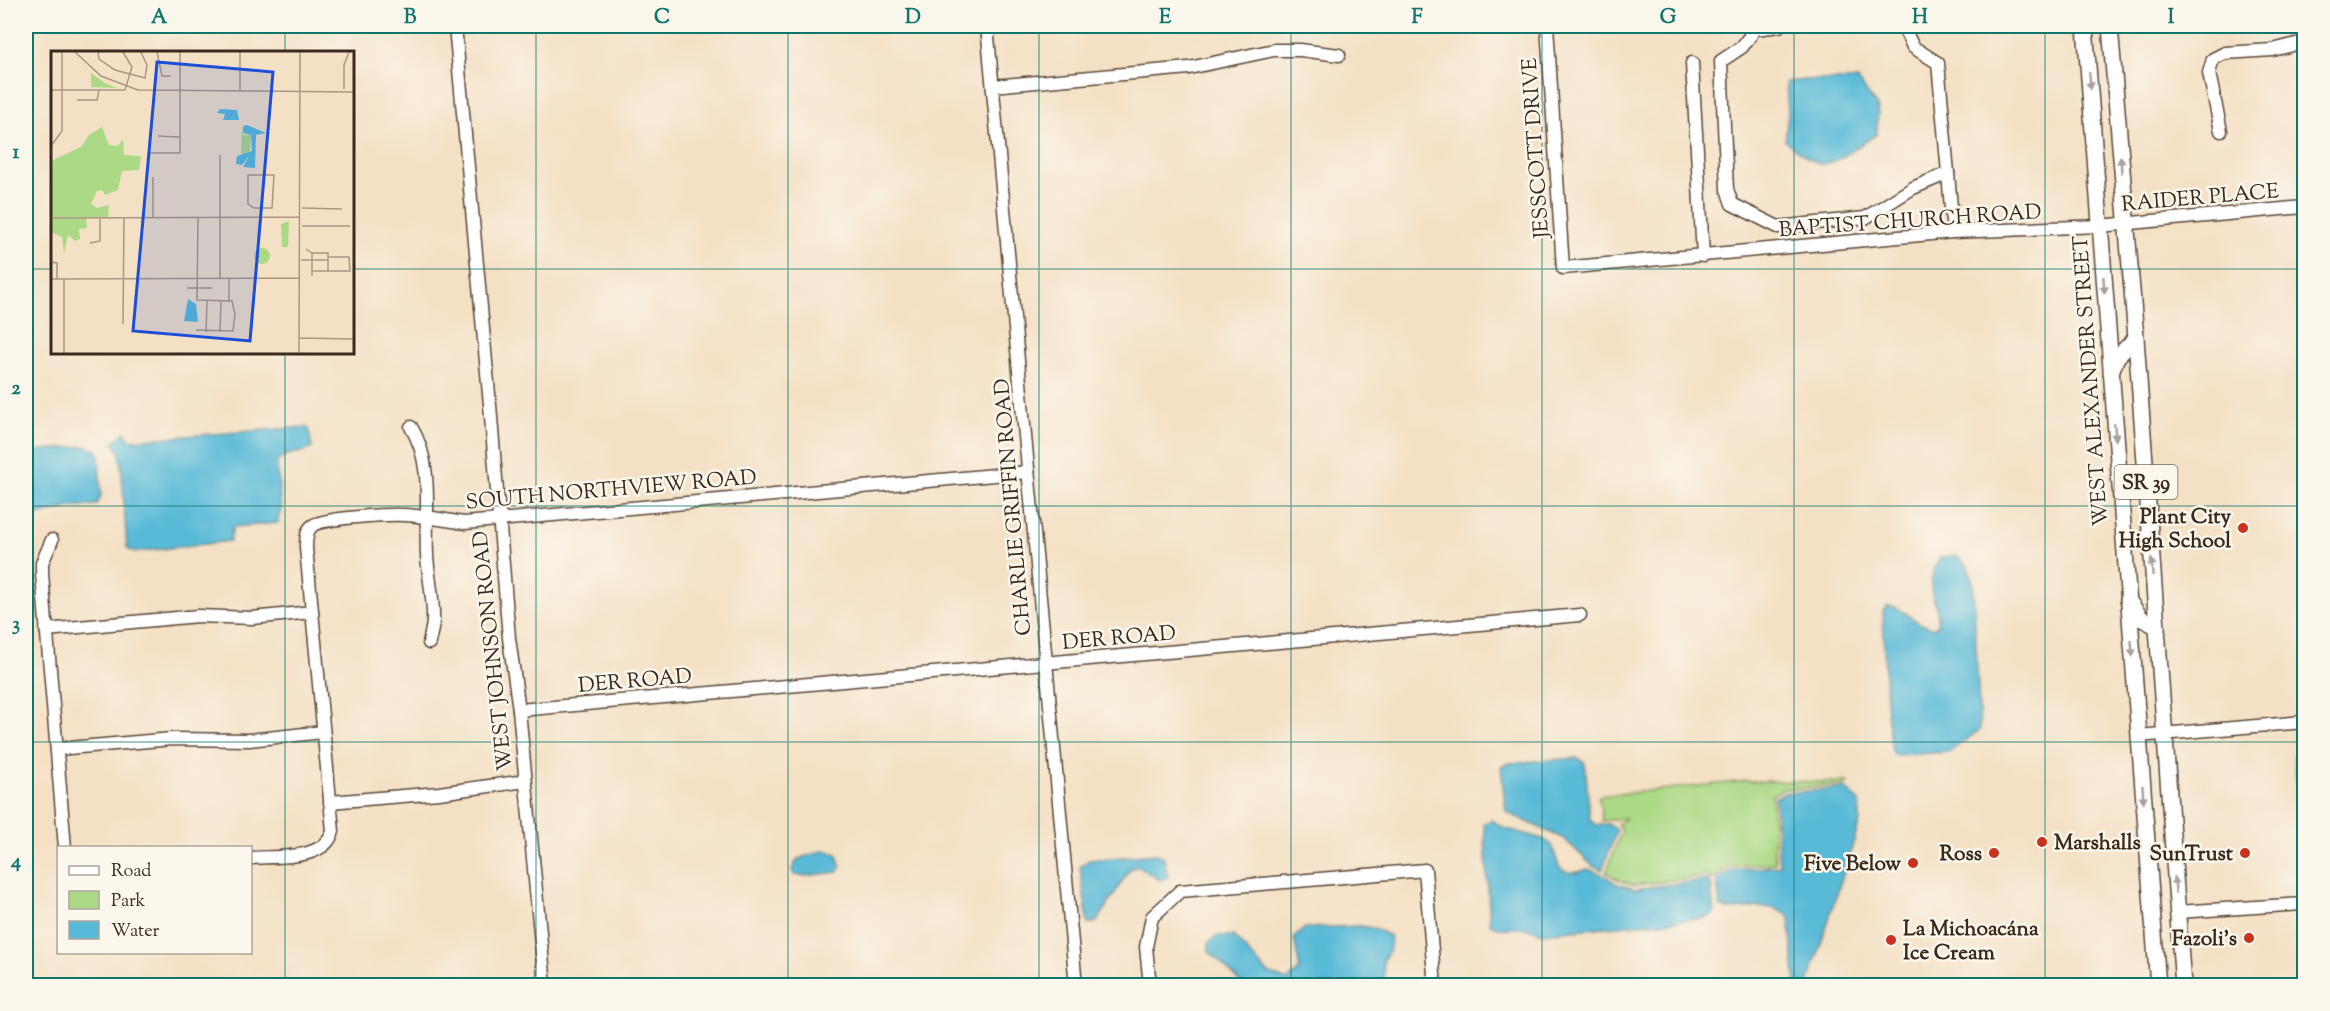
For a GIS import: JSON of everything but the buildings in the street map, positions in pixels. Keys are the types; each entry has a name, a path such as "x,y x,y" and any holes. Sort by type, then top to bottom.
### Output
{"main road":[{"name":"WEST ALEXANDER STREET","path":"2085,26 2158,986"},
{"name":"SR 39","path":"2110,26 2136,338 2183,986"},
{"path":"2110,374 2117,357 2136,338"},
{"path":"2128,600 2142,619 2156,626"},
{"path":"2141,765 2150,770 2169,800"}],"street":[{"name":"WEST JOHNSON ROAD","path":"455,26 490,405 508,638 519,710 545,986"},
{"name":"CHARLIE GRIFFIN ROAD","path":"987,26 1076,986"},
{"name":"JESSCOTT DRIVE","path":"1546,26 1563,268"},
{"path":"1779,26 1755,29 1742,47 1721,61 1727,189 1732,204 1778,227 1865,218 1908,191 1948,173"},
{"path":"1903,26 1913,47 1938,63 1953,232"},
{"path":"2221,131 2209,74 2213,59 2225,53 2273,50 2304,42"},
{"path":"993,87 1188,68 1274,50 1300,50 1339,55"},
{"path":"1692,63 1703,256"},
{"name":"RAIDER PLACE","path":"2099,226 2304,207"},
{"name":"BAPTIST CHURCH ROAD","path":"1563,268 1724,255 1953,232 2099,226"},
{"path":"411,427 419,440 423,453 428,518 427,555 433,619 429,643"},
{"name":"SOUTH NORTHVIEW ROAD","path":"252,858 311,853 322,848 330,840 333,831 306,548 307,534 312,526 337,519 391,515 465,523 1028,472"},
{"path":"52,540 42,563 65,846"},
{"path":"46,630 198,616 252,618 312,612"},
{"name":"DER ROAD","path":"519,710 1580,615"},
{"path":"2138,736 2304,722"},
{"path":"57,749 172,739 249,740 323,732"},
{"path":"330,802 439,793 525,781"},
{"path":"1150,986 1146,947 1152,917 1180,891 1425,870 1435,986"},
{"path":"2177,912 2304,904"}],"green space":[{"path":"1747,781 1848,782 1847,785 1783,789 1772,795 1775,863 1729,866 1713,880 1706,876 1635,885 1619,880 1606,872 1622,830 1617,825 1625,818 1602,821 1599,796"}],"water":[{"path":"1461,26 1514,26 1512,29 1465,33"},
{"path":"1858,80 1878,108 1877,134 1841,158 1822,165 1785,141 1788,113 1786,82"},
{"path":"306,427 309,429 312,448 285,456 277,462 281,512 278,523 233,527 230,541 136,552 127,549 121,461 119,450 113,443 125,432 131,440"},
{"path":"85,446 97,450 99,456 101,496 97,505 70,507 26,518 26,452"},
{"path":"1957,556 1968,567 1973,582 1980,730 1949,752 1895,755 1892,751 1886,705 1883,611 1888,606 1895,608 1922,624 1936,627 1938,614 1931,589 1933,575 1940,557"},
{"path":"2304,753 2304,808 2300,808 2294,755"},
{"path":"1577,758 1585,763 1590,820 1596,825 1608,824 1617,830 1602,870 1593,866 1564,839 1506,812 1501,767 1509,763"},
{"path":"1845,788 1860,802 1860,822 1808,984 1796,985 1789,917 1770,908 1736,910 1720,906 1717,880 1730,870 1779,866 1775,798 1784,793"},
{"path":"1491,820 1504,828 1543,839 1552,845 1559,867 1564,871 1574,873 1588,869 1604,875 1617,884 1635,889 1706,880 1711,884 1714,914 1706,918 1541,933 1527,928 1496,927 1490,924 1484,824"},
{"path":"824,850 837,854 841,868 838,872 794,875 792,869 798,859"},
{"path":"1156,854 1164,857 1168,877 1159,880 1138,866 1130,869 1097,922 1088,924 1080,867 1089,860"},
{"path":"1361,926 1377,929 1391,937 1390,948 1383,962 1385,985 1243,985 1209,951 1209,942 1217,936 1233,936 1268,973 1287,981 1300,969 1294,938 1305,928"}],"place":[{"name":"Plant City High School","path":"2243,528"},
{"name":"Marshalls","path":"2042,842"},
{"name":"Ross","path":"1994,853"},
{"name":"SunTrust","path":"2245,853"},
{"name":"Five Below","path":"1913,863"},
{"name":"Fazoli's","path":"2249,938"},
{"name":"La Michoacána Ice Cream","path":"1891,940"}]}
